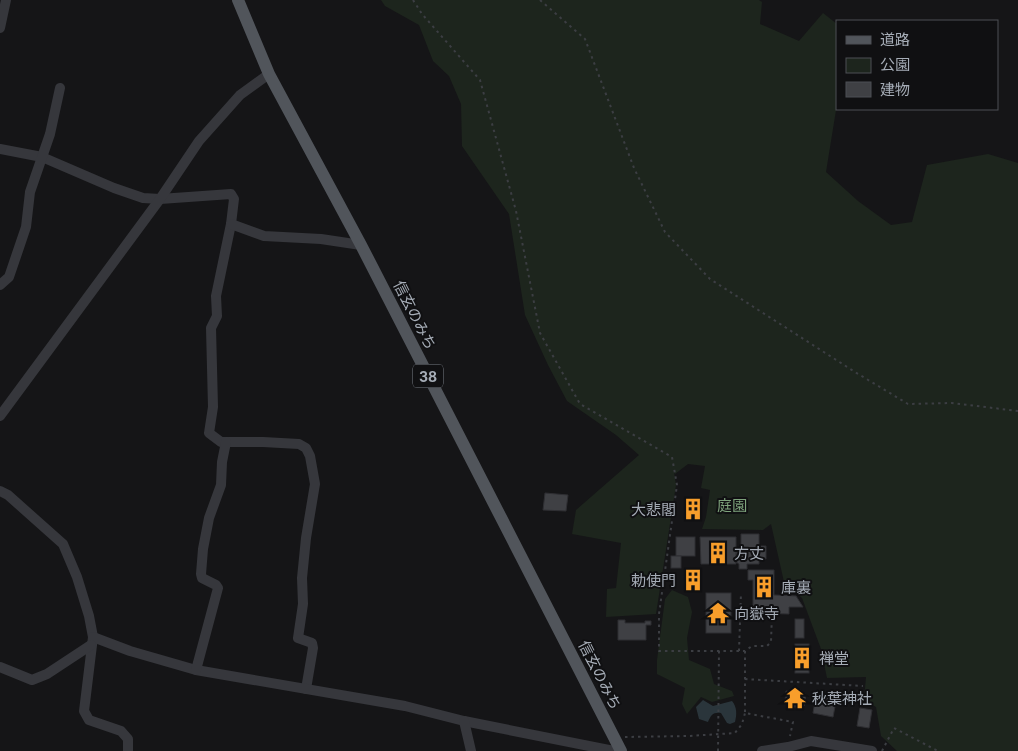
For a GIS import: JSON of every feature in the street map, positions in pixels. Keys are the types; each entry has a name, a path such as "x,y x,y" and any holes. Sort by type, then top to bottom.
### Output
{"main road":[{"name":"信玄のみち","path":"238,0 269,74 361,245 621,751"}],"street":[{"path":"0,28 6,0"},
{"path":"0,416 160,199 199,141 240,95 269,74"},
{"path":"0,284 9,277 26,227 30,192 50,134 60,88"},
{"path":"0,150 42,157 114,188 143,198 160,199 232,194 234,199 231,224 216,296 217,316 211,328 213,407 209,433 221,442 299,444 306,448 310,456 315,484 306,538 302,578 303,604 298,633 298,638 312,642 313,648 306,689"},
{"path":"231,224 264,236 321,239 361,245"},
{"path":"196,670 218,588 202,578 201,574 209,518 221,485 222,462 226,442"},
{"path":"0,491 8,495 63,544 89,616 92,641 84,711 89,720 121,731 128,739 128,751"},
{"path":"92,641 196,670 405,706 464,721 614,751"},
{"path":"0,667 32,680 47,674 92,641"},
{"path":"464,721 472,751"},
{"path":"762,751 811,741 872,751"}],"path":[{"path":"412,0 480,80 516,211 540,333 575,396 580,404 672,457 677,485 659,614 659,651 745,651 752,646 767,646 771,642 772,614"},
{"path":"540,0 585,39 634,168 665,232 710,279 908,404 952,402 1018,411"},
{"path":"739,651 741,593"},
{"path":"718,751 719,651"},
{"path":"614,737 735,733 742,724 745,713 745,651"},
{"path":"745,679 863,686"},
{"path":"745,713 793,722 788,747"},
{"path":"882,751 894,728 938,751"}],"green space":[{"name":"庭園","path":"381,0 759,0 762,2 760,24 799,41 823,13 836,23 836,110 826,172 858,201 891,225 912,222 927,165 988,154 1018,163 1018,751 897,751 881,736 876,707 864,700 866,677 827,678 821,649 802,598 784,582 771,524 763,530 702,529 706,517 710,490 701,488 705,466 688,464 675,474 674,472 676,485 656,614 606,617 607,589 616,588 621,543 572,534 576,510 639,455 616,435 567,401 525,315 509,214 462,146 461,104 449,76 433,61 419,25 385,6"},
{"path":"672,590 688,597 692,612 687,638 689,660 710,669 714,684 732,691 734,696 712,702 701,697 687,714 682,704 685,688 657,674 665,599"}],"shaded area":[{"path":"703,700 713,706 732,701 736,711 735,722 727,723 721,713 713,714 708,722 699,719 696,707"}],"building":[{"path":"545,493 568,495 566,511 543,510"},
{"name":"大悲閣","path":"687,503 700,503 699,516 687,516"},
{"path":"741,534 759,534 759,546 766,546 766,559 759,559 759,564 747,564 747,569 739,569 739,564 736,562 736,549 741,551"},
{"path":"676,537 695,537 695,556 676,556"},
{"name":"方丈","path":"700,537 736,537 736,564 701,564"},
{"path":"671,556 681,556 681,568 671,568"},
{"name":"庫裏","path":"748,570 774,570 774,595 796,596 803,607 789,607 789,614 753,613 753,580 748,580"},
{"name":"向嶽寺","path":"706,593 731,593 731,633 706,633"},
{"path":"795,619 804,619 804,638 795,638"},
{"path":"618,620 625,620 625,623 645,623 645,621 651,621 651,625 646,625 646,640 618,640"},
{"name":"禅堂","path":"795,644 809,644 809,673 795,673"},
{"name":"秋葉神社","path":"794,688 801,690 800,693 806,694 804,706 790,707 791,703 785,702 786,691 793,692"},
{"path":"834,695 842,696 841,701 836,701 833,717 813,713 816,696 833,699"},
{"path":"860,708 872,710 869,728 857,726"}],"place":[{"name":"大悲閣","path":"693,509"},
{"name":"方丈","path":"718,553"},
{"name":"勅使門","path":"693,580"},
{"name":"庫裏","path":"764,587"},
{"name":"向嶽寺","path":"718,613"},
{"name":"禅堂","path":"802,658"},
{"name":"秋葉神社","path":"795,698"}]}
